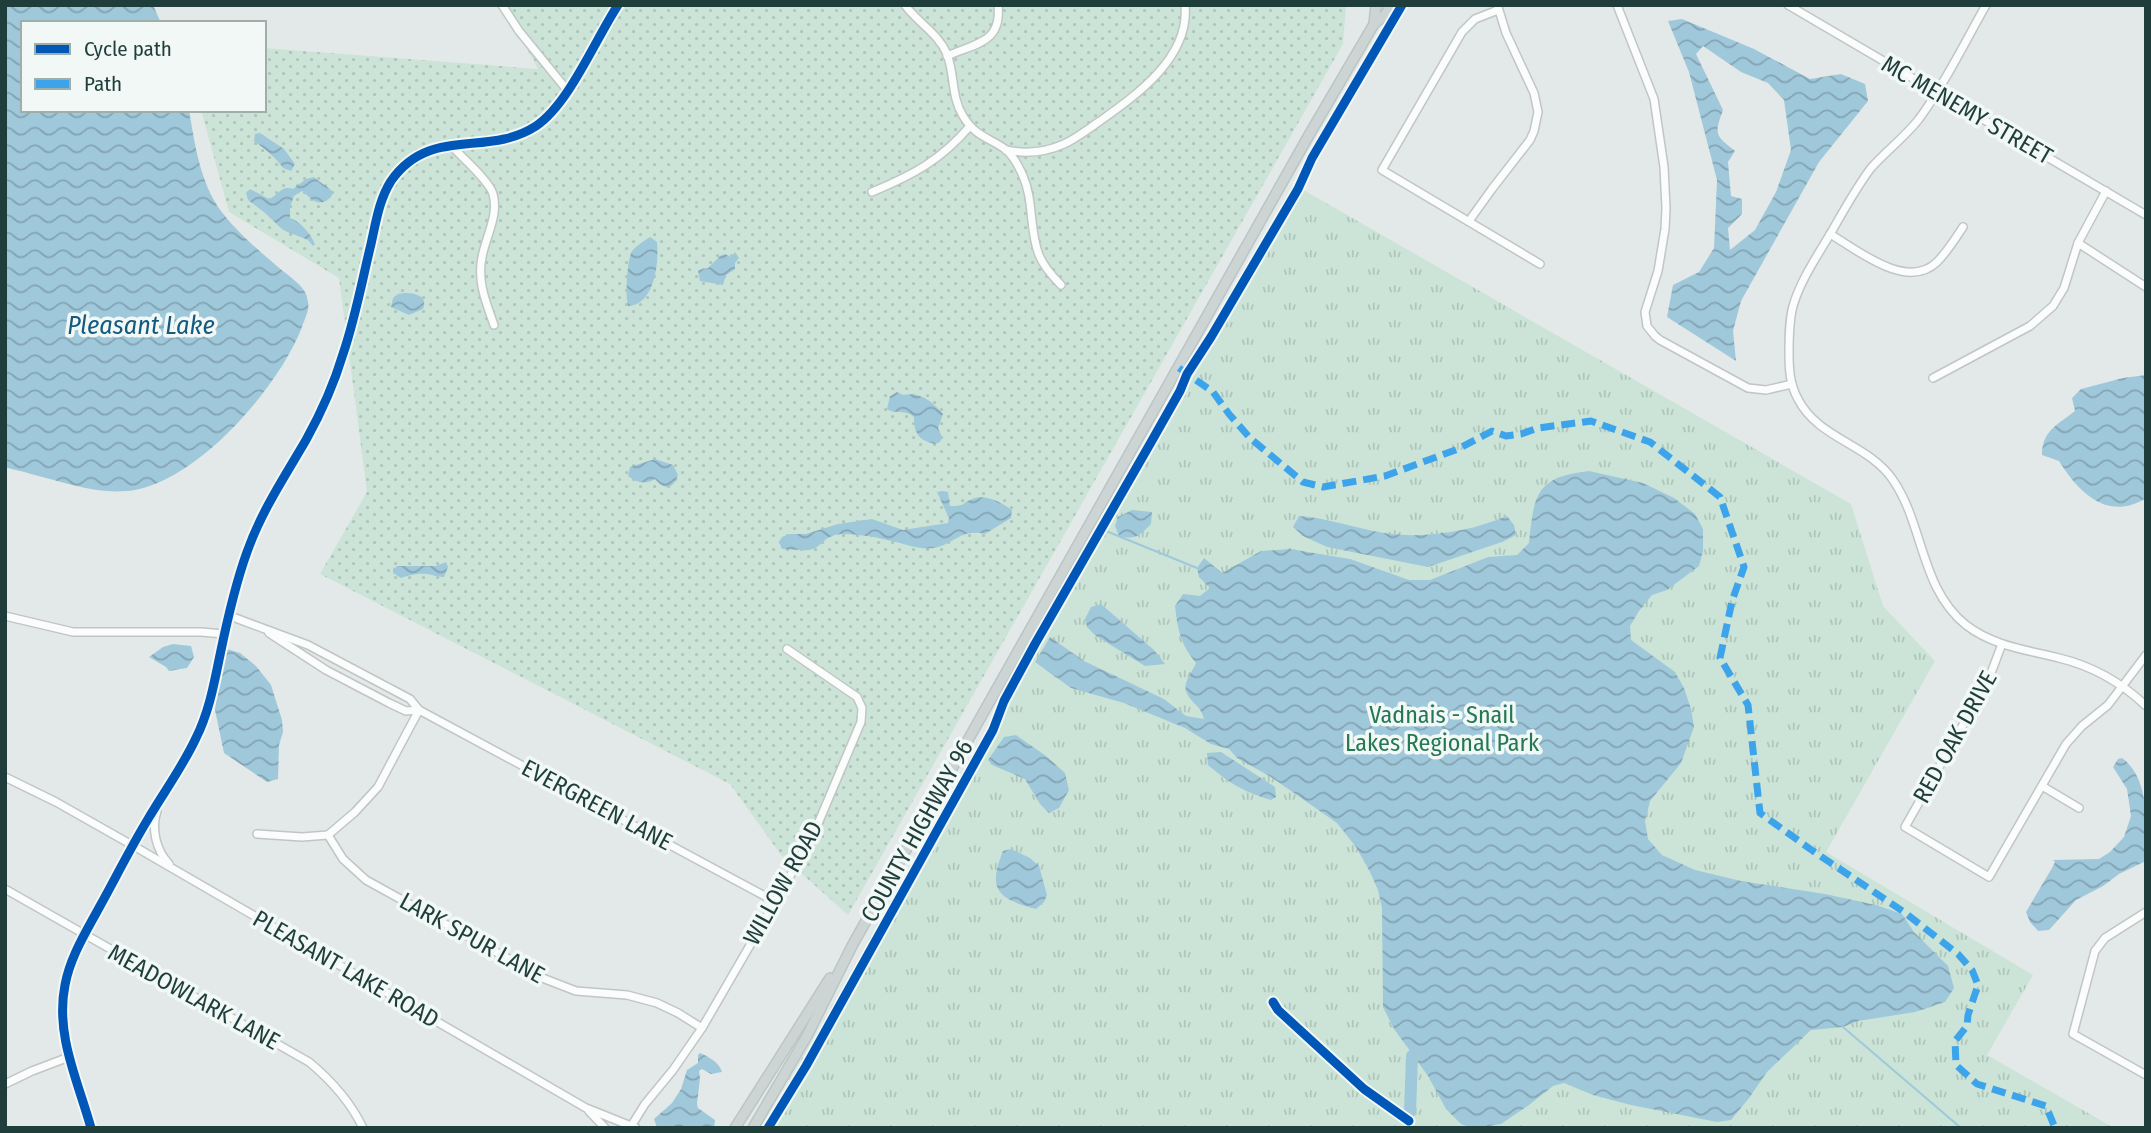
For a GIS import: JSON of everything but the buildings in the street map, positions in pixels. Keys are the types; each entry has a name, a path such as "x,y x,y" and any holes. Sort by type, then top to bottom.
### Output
{"main road":[{"name":"COUNTY HIGHWAY 96","path":"1374,23 1376,5"},
{"name":"COUNTY HIGHWAY 96","path":"753,1128 807,1036 852,944 1200,326 1374,23 1386,14 1391,5"},
{"name":"COUNTY HIGHWAY 96","path":"736,1128 852,944"}],"street":[{"path":"502,5 519,31 567,90"},
{"path":"91,1128 63,1028 63,998 69,969 132,845 195,741 205,718 241,570 255,531 312,429 337,374 352,327 377,216 385,193 399,172 416,156 429,149 496,141 534,127 554,110 618,5"},
{"path":"905,5 936,36 947,56 955,96 970,126 1006,150 1020,153 1062,145 1127,101 1170,59 1181,38 1186,19 1185,5"},
{"path":"947,56 995,32 998,26 998,5"},
{"path":"1617,5 1654,99 1666,188 1665,229 1658,271 1645,312 1647,326 1660,340 1748,388 1766,390 1792,384"},
{"name":"MC MENEMY STREET","path":"1788,5 2146,215"},
{"path":"1986,5 1936,92 1910,129 1862,180 1801,285 1793,308 1789,344 1792,384 1802,408 1818,424 1866,453 1894,480 1931,576 1943,600 1967,626 1990,640 2078,663 2108,677 2146,706"},
{"path":"1469,221 1530,140 1537,122 1534,93 1506,33 1498,8 1475,19 1462,32 1382,170 1540,264"},
{"path":"872,192 933,162 970,126"},
{"path":"451,145 487,182 493,192 495,209 482,257 480,278 481,290 494,326"},
{"path":"1006,150 1016,163 1027,187 1039,254 1048,271 1061,285"},
{"path":"1933,378 2046,315 2064,288 2078,243 2106,191"},
{"path":"1830,234 1890,268 1909,274 1924,271 1937,262 1963,227"},
{"path":"2078,243 2146,287"},
{"path":"5,616 73,632 225,634"},
{"name":"EVERGREEN LANE","path":"230,616 333,657 410,699 419,710 774,901"},
{"name":"EVERGREEN LANE","path":"261,628 302,656 362,689 406,711 419,710"},
{"name":"RED OAK DRIVE","path":"2002,644 1981,695 1905,827 1990,877 2042,786"},
{"name":"WILLOW ROAD","path":"633,1127 645,1104 702,1028 800,858 817,826 862,715 857,696 788,649"},
{"path":"2079,808 2042,786 2074,734 2108,705 2146,655"},
{"path":"257,834 302,837 328,835 354,814 378,787 419,710"},
{"name":"PLEASANT LAKE ROAD","path":"5,778 56,802 132,845 586,1108 633,1127"},
{"path":"160,800 155,818 155,838 163,858 177,872"},
{"name":"LARK SPUR LANE","path":"328,835 343,859 366,880 549,981 585,993 627,995 657,1003 702,1028"},
{"name":"MEADOWLARK LANE","path":"5,889 309,1062 329,1079 345,1098 363,1128"},
{"path":"2146,912 2105,938 2095,951 2073,1034 2146,1075"},
{"path":"5,1084 69,1057"},
{"name":"PLEASANT LAKE ROAD","path":"586,1108 605,1128"}],"green space":[{"path":"503,5 1346,5 1343,44 848,915 781,855 730,784 320,574 367,492 339,278 229,212 202,112 266,112 266,48 538,69"},
{"name":"Vadnais - Snail Lakes Regional Park","path":"1293,184 1851,504 1883,606 1935,661 1826,852 2033,975 1987,1055 2114,1128 761,1128"}],"water":[{"name":"Pleasant Lake","path":"5,5 153,5 160,21 21,21 21,112 189,112 199,163 214,200 240,233 303,289 307,296 308,312 291,351 256,402 210,449 160,482 135,490 95,490 5,467"},
{"path":"1682,19 1754,49 1810,79 1841,74 1865,84 1868,101 1819,162 1741,301 1733,331 1736,361 1667,317 1673,285 1699,272 1714,248 1717,180 1689,72 1668,21","holes":["1703,46 1741,72 1768,83 1784,100 1791,150 1776,192 1755,230 1730,250 1728,228 1742,214 1742,199 1731,196 1728,162 1735,151 1718,134 1723,110 1696,54"]},
{"path":"260,133 284,149 295,164 291,171 283,168 254,141 255,134"},
{"path":"314,177 333,192 331,197 319,202 312,200 302,191 294,196 290,207 290,218 308,232 315,244 313,246 308,240 283,230 248,200 246,193 250,189 269,199 283,189 293,189 306,179"},
{"path":"650,237 657,242 657,260 650,291 637,304 628,306 627,278 630,256 636,247"},
{"path":"735,252 739,258 735,269 726,275 723,285 700,281 698,270 708,268 720,256 725,254 731,257"},
{"path":"404,293 420,296 424,301 423,309 409,315 391,307 393,298"},
{"path":"2146,375 2146,498 2132,505 2107,505 2085,493 2059,461 2042,455 2045,440 2052,429 2075,411 2072,398 2081,389"},
{"path":"897,392 926,398 943,414 938,428 942,437 940,442 935,444 921,438 916,432 914,417 911,415 887,409 890,396"},
{"path":"655,459 673,465 678,475 674,484 665,487 655,479 641,482 628,476 630,467"},
{"path":"1589,471 1643,483 1674,498 1695,514 1703,529 1703,551 1699,566 1667,590 1652,595 1630,626 1631,640 1675,672 1684,688 1694,727 1681,763 1650,801 1645,821 1648,839 1662,855 1695,870 1741,881 1825,894 1876,905 1902,914 1914,932 1948,966 1954,988 1945,1002 1915,1012 1858,1021 1843,1027 1811,1030 1767,1072 1731,1120 1717,1122 1631,1105 1593,1095 1564,1083 1553,1086 1501,1124 1476,1128 1461,1124 1446,1109 1428,1076 1394,1029 1383,1007 1382,908 1378,890 1356,847 1337,823 1271,777 1237,758 1229,749 1211,744 1185,728 1124,703 1071,688 1035,662 1050,637 1084,661 1164,699 1186,716 1204,719 1185,689 1196,663 1181,636 1175,606 1183,594 1200,596 1210,588 1199,577 1197,568 1204,558 1222,573 1261,551 1290,549 1350,559 1409,580 1430,580 1488,557 1517,555 1529,543 1533,512 1541,491 1548,483 1558,478"},
{"path":"937,492 948,492 950,506 961,505 977,497 988,498 1012,510 1011,518 985,534 970,533 934,548 849,534 832,536 809,550 782,549 779,542 789,534 806,534 838,524 872,519 903,530 948,523 949,518"},
{"path":"1132,510 1152,512 1151,524 1137,536 1119,536 1115,526 1118,517"},
{"path":"1299,516 1384,533 1415,535 1462,530 1507,516 1514,525 1516,535 1428,567 1327,547 1303,536 1293,527"},
{"path":"446,562 448,567 444,577 420,574 401,578 393,573 393,569 398,566 436,566"},
{"path":"1101,604 1154,650 1165,664 1145,666 1096,636 1087,627 1085,619 1091,607"},
{"path":"173,644 191,646 194,657 187,668 169,671 149,657 163,647"},
{"path":"227,649 240,653 256,666 271,685 283,732 279,745 278,779 267,782 224,753 215,710 220,667"},
{"path":"1016,735 1065,773 1069,790 1059,808 1049,813 1040,804 1025,779 992,765 988,760 1004,737"},
{"path":"1221,752 1275,787 1276,797 1271,800 1245,790 1208,765 1207,753"},
{"path":"2122,758 2138,778 2142,791 2146,819 2146,861 2076,900 2049,930 2038,931 2026,912 2052,868 2055,862 2053,860 2099,859 2124,837 2131,816 2127,789 2113,767 2118,759"},
{"path":"1011,849 1030,858 1039,866 1047,895 1036,909 1005,897 996,884 998,864 1003,851"},
{"path":"700,1053 716,1063 722,1072 711,1074 702,1069 699,1071 698,1108 715,1120 714,1128 657,1128 654,1119 672,1103 681,1089 687,1070 698,1063"}],"waterway":[{"path":"1106,531 1197,568"},
{"path":"1843,1027 1961,1128"},
{"path":"1410,1112 1412,1056"}],"marked path":[{"path":"1179,368 1213,392 1250,438 1303,482 1323,487 1385,476 1458,449 1492,431 1506,436 1538,428 1591,421 1650,442 1720,497 1744,567 1732,601 1720,658 1748,705 1760,813 1904,912 1958,954 1972,970 1978,985 1967,1026 1955,1041 1956,1065 1977,1084 2046,1106 2055,1128"}],"cycle path":[{"path":"91,1128 65,1040 63,1004 67,975 84,935 201,728 211,698 228,616 243,565 259,523 312,430 336,376 351,327 378,211 387,188 406,164 423,153 441,147 498,140 536,126 560,103 618,5"},
{"path":"768,1128 806,1066 993,730 1004,701 1035,644 1180,391 1187,374 1298,189 1312,158 1402,5"},
{"path":"1273,1002 1278,1010 1364,1089 1409,1121"}]}
